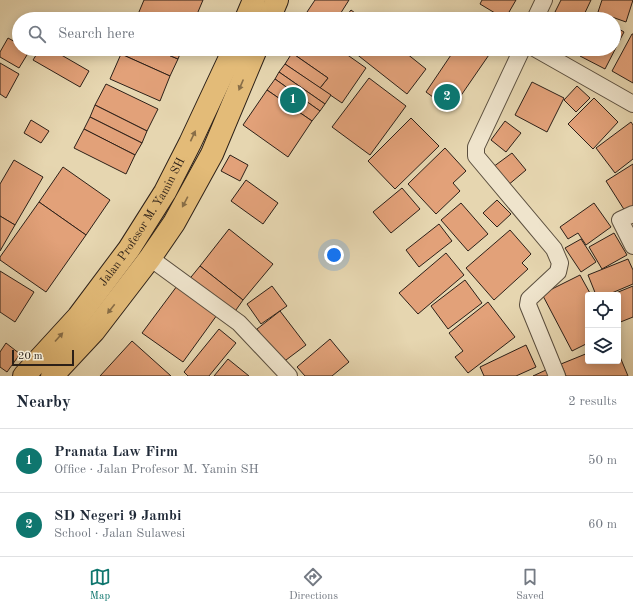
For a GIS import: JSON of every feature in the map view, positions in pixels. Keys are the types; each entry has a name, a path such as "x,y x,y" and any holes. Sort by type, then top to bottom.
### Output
{"highway":[{"path":"249,12 254,0"},
{"path":"272,12 277,0"},
{"name":"Jalan Profesor M. Yamin SH","path":"24,376 78,317 129,249 165,192 231,56"},
{"name":"Jalan Profesor M. Yamin SH","path":"52,376 94,331 150,258 174,223 212,154 253,56"},
{"path":"153,211 174,223"}],"street":[{"path":"538,12 544,0"},
{"path":"519,56 476,147 476,156 554,249 560,263 558,272 529,299 528,305 557,376"},
{"path":"548,56 633,104"},
{"path":"633,214 620,220 633,246"},
{"path":"150,258 239,324 288,376"}],"building":[{"path":"144,0 203,0 198,12 139,12"},
{"path":"315,0 349,0 341,12 307,12"},
{"path":"482,0 516,0 509,12 493,12 480,4"},
{"path":"561,0 591,0 585,12 555,12"},
{"path":"602,0 633,0 626,22 621,20 621,12 598,12"},
{"path":"621,30 624,32 621,38"},
{"path":"633,34 633,83 612,71"},
{"path":"8,38 12,40 12,56 26,56 19,68 0,57 0,52"},
{"path":"36,56 63,56 89,71 80,87 33,60"},
{"path":"120,56 125,56 170,76 160,101 110,79"},
{"path":"125,56 171,56 178,59 170,76"},
{"path":"171,56 179,56 178,59"},
{"path":"290,56 296,56 328,78 320,88 285,64"},
{"path":"296,56 349,56 366,68 342,103 320,88 328,78"},
{"path":"359,56 410,56 426,69 407,94"},
{"path":"450,56 488,56 451,110 426,92"},
{"path":"580,56 612,56 605,69"},
{"path":"0,63 19,74 6,98 0,94"},
{"path":"285,64 331,95 325,104 279,72"},
{"path":"279,72 325,104 320,111 275,79"},
{"path":"369,78 406,106 370,155 332,127"},
{"path":"275,79 320,111 312,121 267,90"},
{"path":"532,82 564,98 547,132 515,115"},
{"path":"106,84 158,109 147,131 95,105"},
{"path":"577,86 590,98 576,112 564,100"},
{"path":"267,90 312,121 288,157 243,125"},
{"path":"594,98 618,122 593,149 568,124"},
{"path":"95,105 147,131 142,143 90,117"},
{"path":"90,117 142,143 135,155 84,129"},
{"path":"411,118 439,146 395,189 368,161"},
{"path":"31,120 49,131 41,143 24,133"},
{"path":"505,121 521,133 506,152 491,140"},
{"path":"631,122 633,125 633,159 615,173 596,148"},
{"path":"84,129 135,155 126,174 74,148"},
{"path":"445,148 466,171 453,183 460,191 436,214 408,184"},
{"path":"512,153 526,170 507,186 493,167"},
{"path":"230,155 248,165 240,181 221,171"},
{"path":"14,160 43,177 15,225 0,216 0,184"},
{"path":"633,164 633,206 625,211 606,181"},
{"path":"63,167 110,200 86,235 39,202"},
{"path":"246,180 278,203 263,224 231,201"},
{"path":"402,188 420,209 391,233 373,212"},
{"path":"497,200 511,214 497,227 483,213"},
{"path":"39,202 86,235 46,292 0,260 0,257"},
{"path":"461,203 488,234 468,251 441,220"},
{"path":"594,203 611,227 586,245 578,233 568,239 560,227"},
{"path":"0,216 15,225 0,251"},
{"path":"439,224 452,241 419,267 406,250"},
{"path":"229,229 273,264 243,300 200,266"},
{"path":"510,230 531,254 522,263 528,269 494,300 466,268"},
{"path":"614,233 627,255 602,269 589,247"},
{"path":"581,239 596,262 581,272 565,248"},
{"path":"446,253 464,275 418,314 399,293"},
{"path":"628,259 633,270 633,284 614,292 595,292 588,275"},
{"path":"200,266 243,300 231,317 187,282"},
{"path":"0,271 34,292 15,322 0,312"},
{"path":"580,275 589,292 585,292 585,344 572,351 542,294"},
{"path":"465,280 482,303 448,329 431,306"},
{"path":"177,286 217,315 183,362 142,333"},
{"path":"272,286 287,306 261,324 247,304"},
{"path":"633,286 633,317 621,322 621,292 618,292"},
{"path":"488,302 515,337 468,373 455,357 463,351 449,333"},
{"path":"280,311 306,345 282,363 257,329"},
{"path":"219,329 236,343 209,376 188,376 184,372"},
{"path":"330,339 349,362 332,376 305,376 297,367"},
{"path":"132,341 171,376 100,376"},
{"path":"6,343 20,354 7,372 0,367 0,352"},
{"path":"526,345 536,367 516,376 484,376 480,367"},
{"path":"585,354 585,364 621,364 621,359 628,376 566,376 561,364"},
{"path":"228,359 249,376 214,376"},
{"path":"546,370 550,376 533,376"}],"place":[{"name":"SD Negeri 9 Jambi","path":"447,97"},
{"name":"Pranata Law Firm","path":"293,100"}]}
